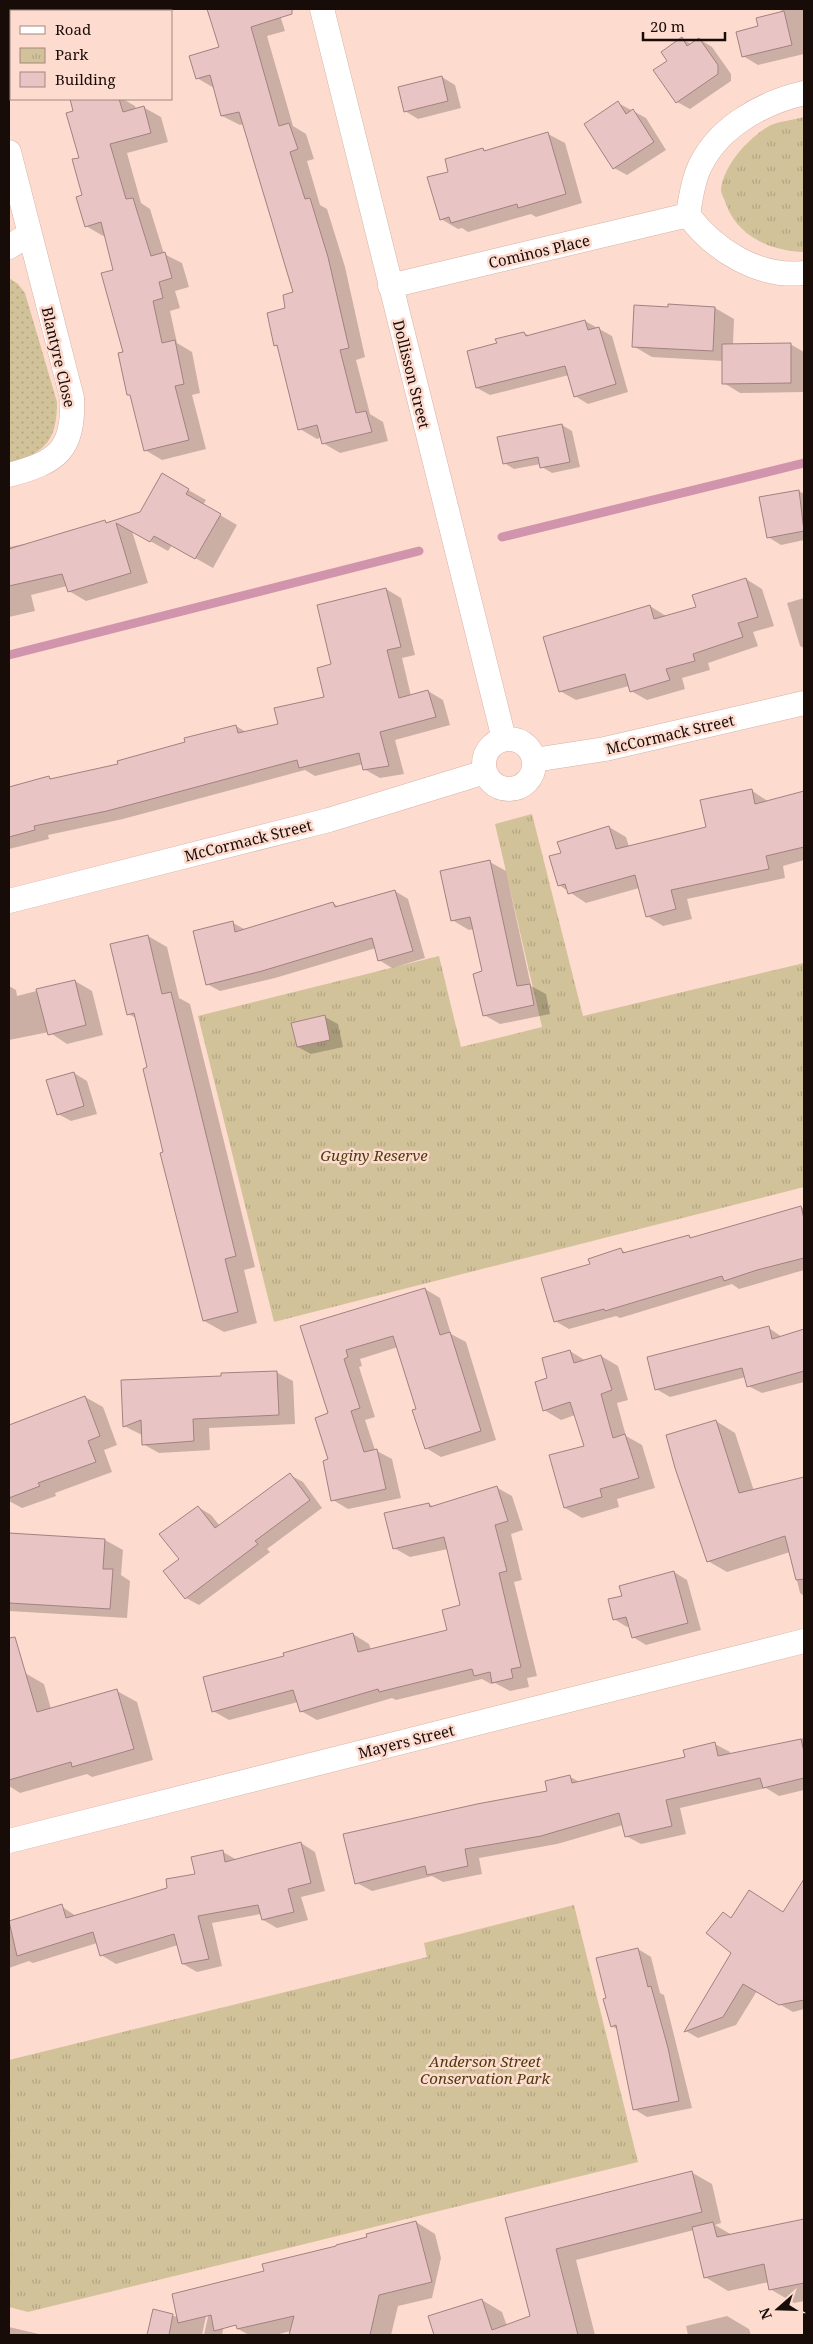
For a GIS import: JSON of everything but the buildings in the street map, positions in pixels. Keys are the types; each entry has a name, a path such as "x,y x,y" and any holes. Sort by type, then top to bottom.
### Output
{"street":[{"name":"Dollisson Street","path":"322,9 504,739"},
{"path":"804,93 763,106 739,121 713,147 697,172 688,215 699,230 722,250 743,261 772,271 804,273"},
{"name":"Blantyre Close","path":"9,152 18,241 72,398 70,431 62,450 50,460 35,468 9,475"},
{"name":"Cominos Place","path":"390,286 688,215"},
{"name":"McCormack Street","path":"534,760 605,749 804,703"},
{"path":"504,739 512,739 523,743 531,752 534,760 531,776 522,786 515,789 498,788 491,783 485,772 484,759 489,748 504,739"},
{"name":"McCormack Street","path":"9,901 329,820 485,772"},
{"name":"Mayers Street","path":"9,1841 804,1641"}],"green space":[{"path":"804,117 804,252 780,249 768,245 747,233 731,215 721,190 723,180 732,161 755,136 771,125"},
{"path":"9,278 18,284 25,293 57,402 55,426 47,443 22,459 9,462"},
{"name":"Guginy Reserve","path":"532,814 583,1016 804,963 804,1187 274,1322 198,1016 439,956 461,1047 542,1027 495,824"},
{"name":"Anderson Street Conservation Park","path":"574,1905 638,2162 28,2312 9,2307 9,2060 427,1957 424,1943"}],"waterway":[{"path":"502,537 804,463"},
{"path":"9,655 419,551"}]}
